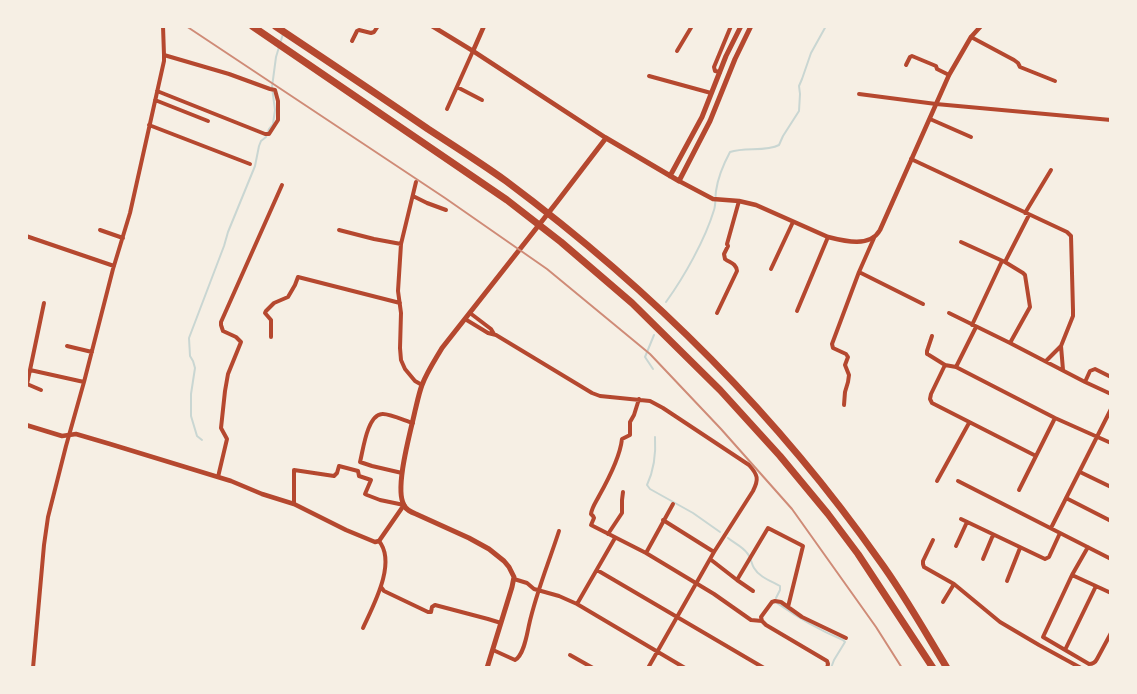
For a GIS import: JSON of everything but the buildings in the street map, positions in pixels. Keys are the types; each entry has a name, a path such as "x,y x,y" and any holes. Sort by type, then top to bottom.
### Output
{"highway":[{"path":"252,26 507,200 562,242 632,303 714,385 786,463 828,514 858,554 932,668"},
{"path":"275,26 504,180 561,224 637,289 690,338 791,447 827,491 880,561 947,668"}],"main road":[{"path":"670,176 702,117 726,56 741,26"},
{"path":"487,668 512,588 513,574 504,561 489,548 416,514 404,505 401,499 402,473 406,451 422,385 432,364 465,319 606,138 679,181 710,121 750,26"},
{"path":"702,117 710,121"}],"street":[{"path":"33,668 45,534 69,436 136,190 164,55 163,26"},
{"path":"352,41 357,31 372,33 378,26"},
{"path":"432,26 606,138"},
{"path":"447,109 484,26"},
{"path":"677,51 692,26"},
{"path":"720,72 715,70 714,67 731,26"},
{"path":"844,405 849,375 846,366 848,357 834,348 832,344 859,272 874,238 880,230 949,75 971,37 981,26"},
{"path":"971,37 1018,62 1020,67 1055,81"},
{"path":"157,91 267,134 278,120 276,91 229,74 164,55"},
{"path":"906,65 912,56 936,66 937,69 949,75"},
{"path":"649,76 711,93"},
{"path":"457,86 482,100"},
{"path":"859,94 936,104 1111,120"},
{"path":"155,100 208,122"},
{"path":"930,119 971,137"},
{"path":"149,124 250,164"},
{"path":"911,159 1072,236 1073,316 1062,346 1063,370"},
{"path":"956,368 1003,262 1051,170"},
{"path":"679,181 715,200 739,201 756,205 828,237 859,242 874,238"},
{"path":"416,182 401,244 398,291 401,360 405,369 422,385"},
{"path":"218,477 227,439 221,426 225,391 228,374 241,342 236,337 223,331 221,322 282,184"},
{"path":"413,196 427,204 446,210"},
{"path":"717,313 737,270 734,264 725,259 724,254 728,246 739,201"},
{"path":"771,270 793,222"},
{"path":"100,230 123,238"},
{"path":"339,230 401,244"},
{"path":"26,236 114,266"},
{"path":"797,311 828,237"},
{"path":"961,242 1025,275 1030,307 1010,343"},
{"path":"859,272 923,304"},
{"path":"271,337 271,320 265,313 274,303 288,297 298,277 400,303"},
{"path":"41,390 27,384 44,303"},
{"path":"470,313 491,329 494,334"},
{"path":"949,313 1111,394"},
{"path":"465,319 488,333 494,334 592,393 600,396 650,401 754,470 757,482 753,491 714,552 648,668"},
{"path":"932,336 927,354 945,365 956,368 1055,418 1111,443"},
{"path":"67,346 92,352"},
{"path":"1046,361 1062,346"},
{"path":"945,365 931,394 932,403 1036,456"},
{"path":"1085,382 1090,372 1095,369 1111,377"},
{"path":"30,370 84,382"},
{"path":"638,399 630,422 630,436 623,438 614,464 592,510 591,514 594,518 591,525 646,552 752,620 762,621 827,661 827,668"},
{"path":"1051,528 1111,409"},
{"path":"26,425 62,436 76,434 102,441 218,477 294,504 373,542 379,541 404,505 366,495 371,481 359,476 358,471 367,431 380,414 386,414 413,423"},
{"path":"1019,490 1055,418"},
{"path":"937,481 969,422"},
{"path":"360,462 402,473"},
{"path":"294,504 294,470 334,476 339,466 358,471"},
{"path":"1080,472 1111,486"},
{"path":"958,481 1111,558"},
{"path":"608,534 622,513 623,492"},
{"path":"1066,498 1111,521"},
{"path":"646,552 673,504"},
{"path":"960,519 1046,559 1049,557 1060,533"},
{"path":"663,520 714,552"},
{"path":"956,546 967,522"},
{"path":"737,580 768,528 803,546 788,607"},
{"path":"492,650 515,660 518,658 526,640 539,590 560,531"},
{"path":"983,559 993,535"},
{"path":"577,604 615,538"},
{"path":"932,540 923,561 924,567 954,584 1000,622 1080,668"},
{"path":"363,628 381,587 385,566 385,555 379,541"},
{"path":"1039,645 1072,575 1088,547"},
{"path":"1007,581 1020,548"},
{"path":"710,559 753,591"},
{"path":"597,570 764,668"},
{"path":"1072,575 1111,592"},
{"path":"514,580 577,604 685,668"},
{"path":"943,602 954,584"},
{"path":"1065,650 1096,586"},
{"path":"381,587 384,591 428,612 431,612 432,606 435,605 501,624"},
{"path":"762,621 761,617 772,602 781,602 808,621 846,638"},
{"path":"1043,637 1089,664 1095,663 1111,633"},
{"path":"570,655 593,668"}],"waterway":[{"path":"666,302 700,246 715,208 719,176 730,152 779,145 799,111 799,86 811,53 826,26"},
{"path":"202,440 197,436 191,416 191,394 195,368 190,356 189,338 228,232 255,166 259,146 273,124 275,110 272,87 276,57 283,34"},
{"path":"653,369 645,357 654,335"},
{"path":"655,437 654,461 647,485 650,489 693,513 720,532"},
{"path":"728,538 745,551 759,574 780,586 776,598"},
{"path":"777,603 793,614 845,642 831,668"}],"railway":[{"path":"186,26 445,198 547,269 650,354 721,429 792,509 876,627 902,668"}]}
